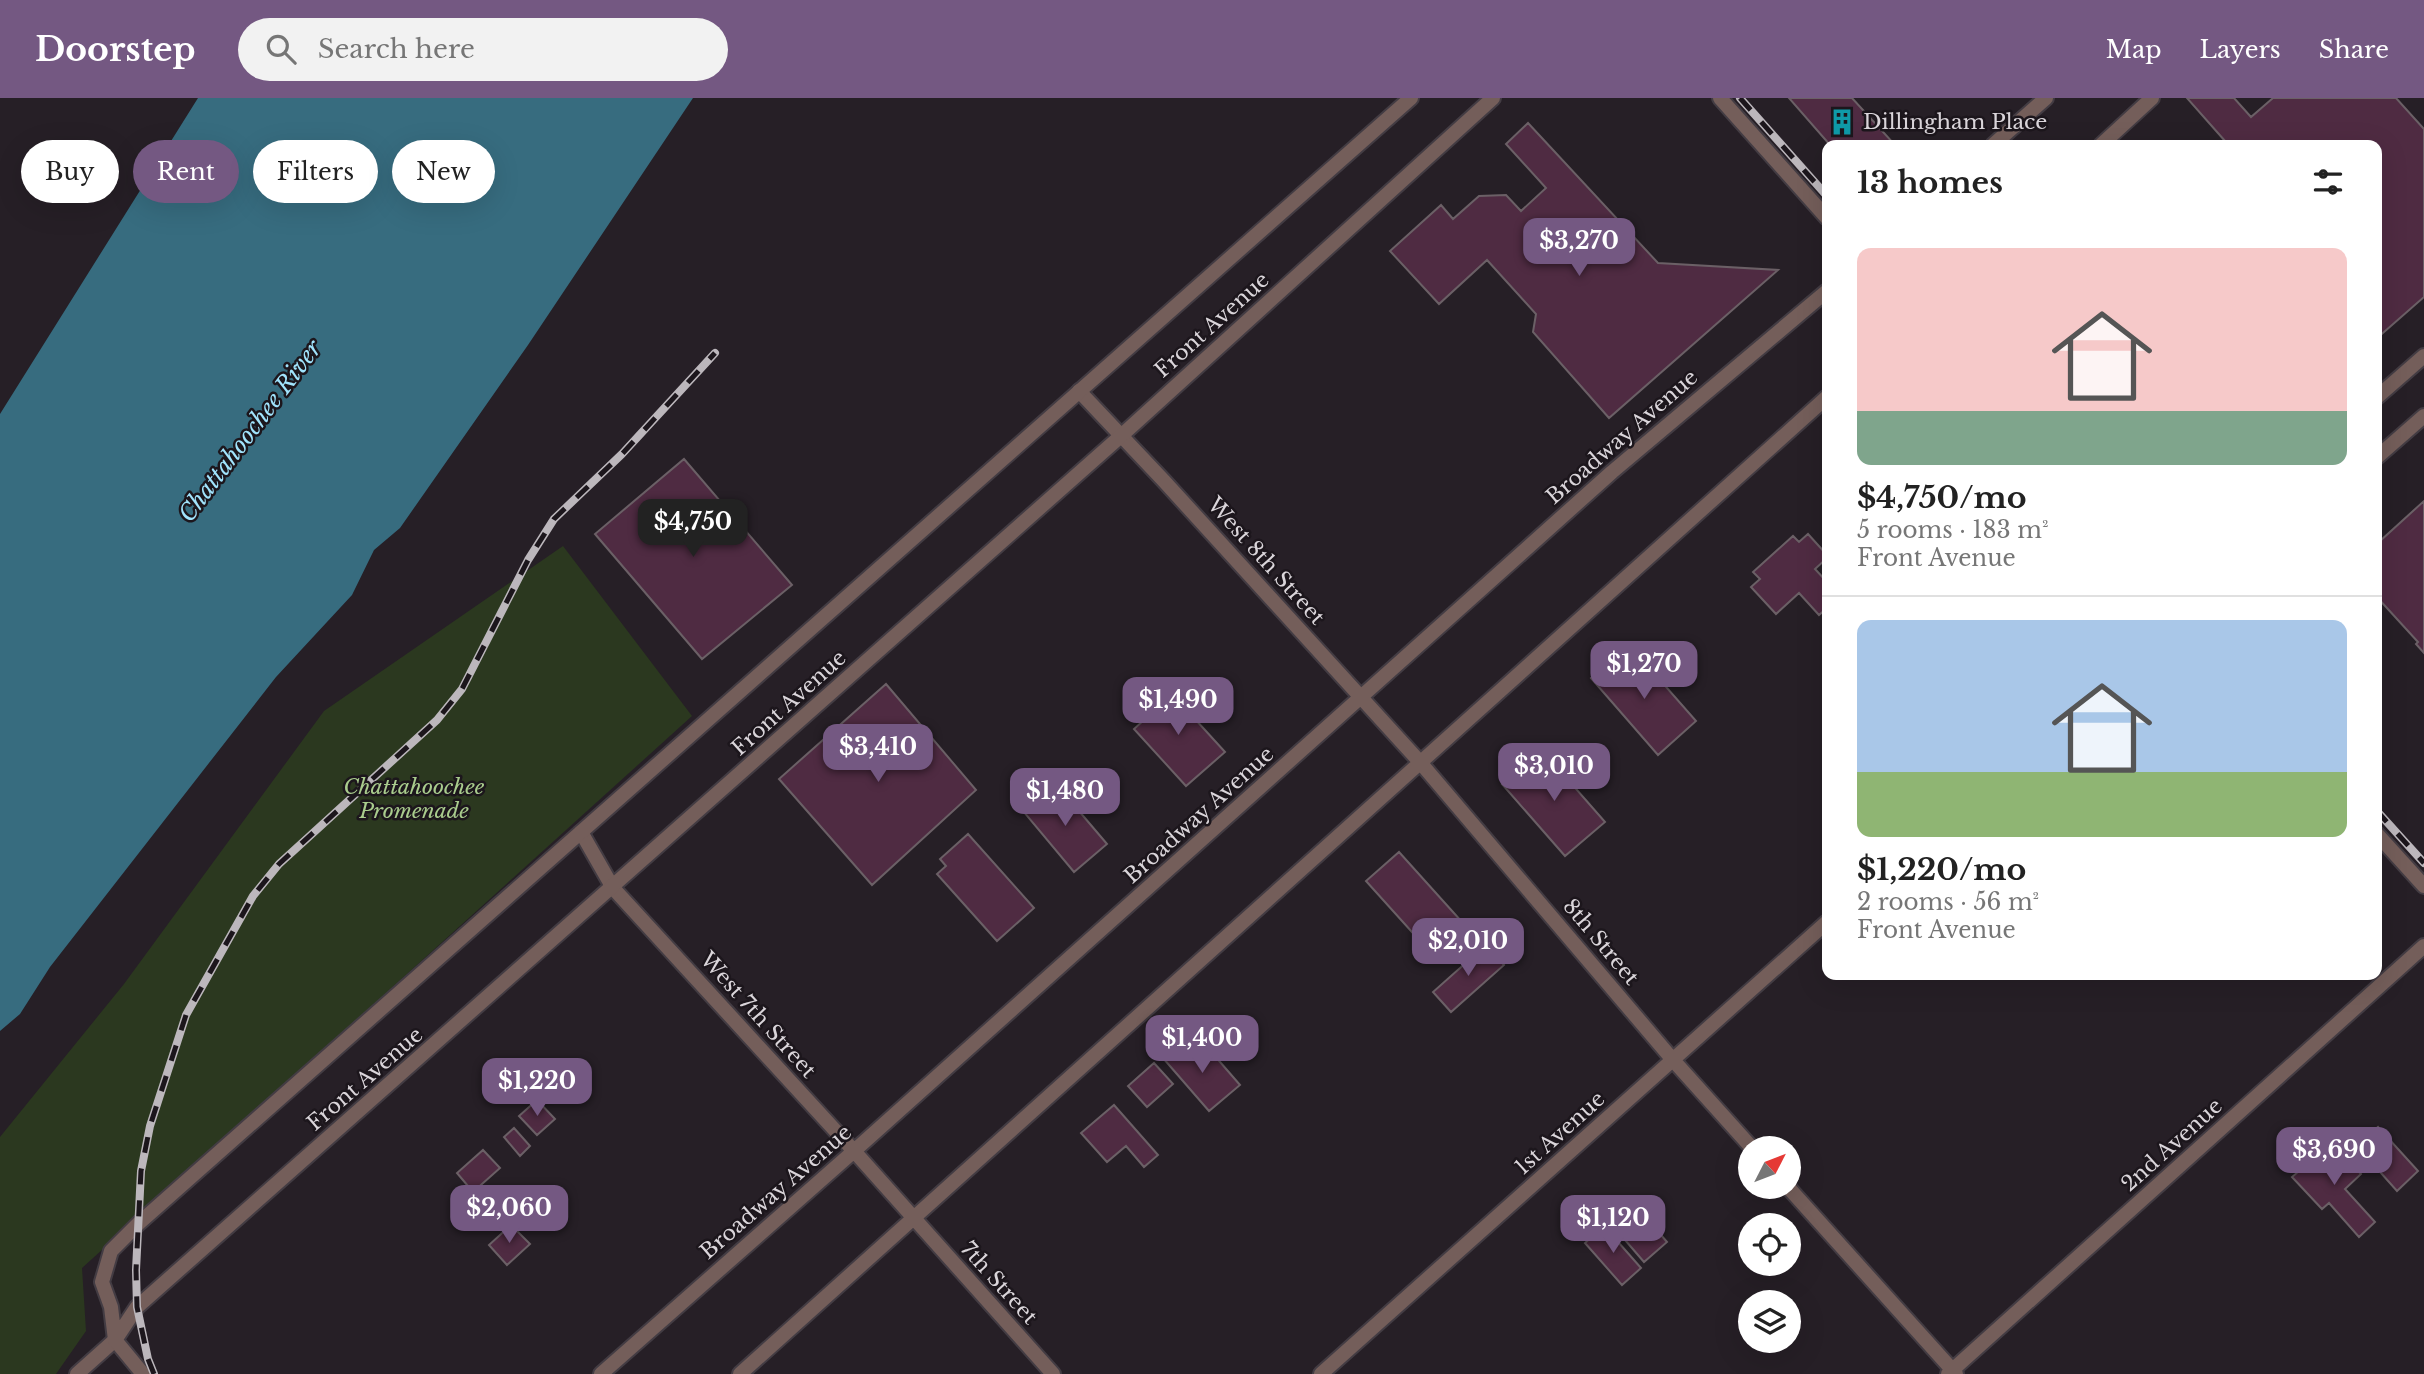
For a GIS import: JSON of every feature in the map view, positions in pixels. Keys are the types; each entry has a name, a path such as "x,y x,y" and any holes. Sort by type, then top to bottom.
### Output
{"street":[{"name":"Front Avenue","path":"115,1340 111,1307 102,1282 111,1251 149,1214 1411,98"},
{"name":"Front Avenue","path":"77,1374 115,1340 137,1307 1122,435 1493,98"},
{"path":"1720,98 1822,212"},
{"path":"1999,140 2046,98"},
{"path":"2106,140 2152,98"},
{"name":"Broadway Avenue","path":"601,1374 1612,472 1822,294"},
{"path":"2382,393 2424,356"},
{"name":"West 8th Street","path":"1079,391 1419,761"},
{"path":"740,1374 1822,401"},
{"path":"2382,453 2424,416"},
{"name":"8th Street","path":"1419,761 1673,1060 1741,1136"},
{"name":"West 7th Street","path":"582,832 613,888 914,1219"},
{"path":"2382,840 2424,886"},
{"name":"1st Avenue","path":"1321,1374 1822,926"},
{"name":"2nd Avenue","path":"1952,1373 2424,946"},
{"path":"1798,1199 1952,1373"},
{"name":"7th Street","path":"914,1219 1053,1374"},
{"path":"115,1340 143,1374"}],"green space":[{"name":"Chattahoochee Promenade","path":"563,546 692,716 82,1268 86,1331 56,1374 0,1374 0,1137 124,984 324,711"}],"water":[{"name":"Chattahoochee River","path":"198,98 693,98 528,345 400,528 374,550 352,595 276,677 50,967 20,1014 0,1031 0,414 133,202 239,203 239,140 172,140"}],"building":[{"name":"Dillingham Place","path":"1789,98 1852,98 1890,140 1826,140"},
{"path":"2187,98 2234,98 2251,117 2273,98 2396,98 2424,129 2424,297 2382,334 2382,140 2224,140"},
{"path":"1528,123 1658,263 1778,270 1609,418 1533,332 1536,314 1487,260 1439,304 1390,251 1441,205 1453,219 1479,196 1506,195 1521,211 1546,188 1506,144"},
{"path":"684,459 792,585 702,659 595,534"},
{"path":"2424,501 2424,653 2416,644 2418,642 2382,603 2382,539"},
{"path":"1808,534 1822,549 1822,563 1815,569 1822,577 1822,612 1819,615 1799,593 1776,614 1751,587 1760,579 1753,572 1793,536 1799,542"},
{"path":"1621,651 1631,662 1639,656 1696,721 1658,755 1591,678"},
{"path":"886,684 976,790 872,885 779,779"},
{"path":"1164,685 1225,752 1186,786 1134,729 1155,710 1146,701"},
{"path":"1542,750 1605,822 1565,856 1502,784"},
{"path":"1056,784 1107,844 1074,872 1023,811"},
{"path":"968,834 1034,908 997,941 937,874 946,866 940,859"},
{"path":"1399,852 1462,922 1430,952 1366,881"},
{"path":"1486,945 1504,965 1451,1012 1433,992"},
{"path":"1184,1040 1204,1064 1214,1055 1240,1085 1209,1111 1163,1058"},
{"path":"1154,1063 1173,1084 1147,1107 1128,1086"},
{"path":"537,1100 555,1119 537,1135 519,1116"},
{"path":"1114,1105 1158,1155 1144,1167 1126,1146 1107,1162 1081,1133"},
{"path":"2378,1127 2418,1171 2397,1191 2357,1146"},
{"path":"514,1128 530,1146 520,1156 504,1137"},
{"path":"2332,1143 2361,1174 2345,1189 2375,1222 2359,1237 2329,1203 2322,1209 2292,1177"},
{"path":"483,1150 500,1168 473,1192 457,1173"},
{"path":"1630,1199 1667,1242 1644,1262 1607,1219"},
{"path":"511,1225 530,1244 507,1265 489,1245"},
{"path":"1604,1226 1641,1268 1622,1285 1585,1243"}],"railway":[{"path":"1740,98 1822,190"},
{"path":"154,1374 148,1359 137,1307 141,1171 150,1126 186,1015 253,896 279,864 437,720 462,689 528,560 554,519 622,454 715,353"},
{"path":"2382,817 2424,863"}],"place":[{"name":"Dillingham Place","path":"1842,122"}]}
